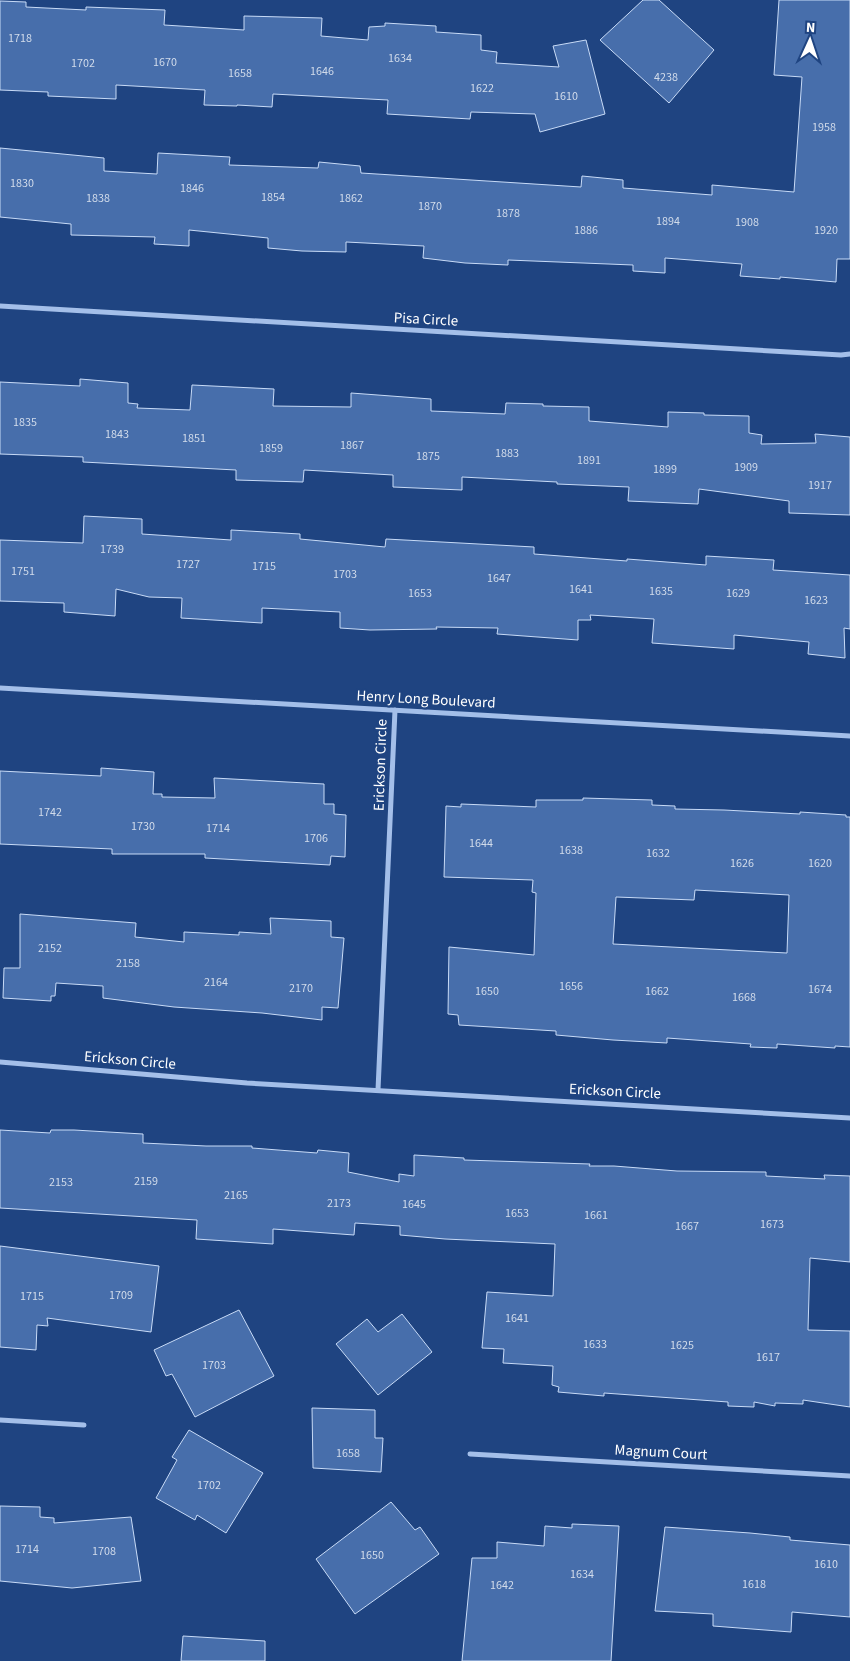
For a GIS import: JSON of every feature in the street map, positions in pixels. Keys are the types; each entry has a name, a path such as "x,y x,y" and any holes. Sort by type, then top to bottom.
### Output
{"street":[{"name":"Pisa Circle","path":"0,306 831,355 850,354"},
{"name":"Henry Long Boulevard","path":"0,688 850,736"},
{"name":"Erickson Circle","path":"378,1090 395,710"},
{"name":"Erickson Circle","path":"0,1062 247,1084 850,1118"},
{"path":"0,1420 84,1425"},
{"name":"Magnum Court","path":"470,1454 850,1476"}],"building":[{"path":"643,0 659,0 714,50 669,103 600,40"},
{"path":"779,0 850,0 850,259 837,259 836,282 740,276 742,264 665,258 665,273 633,271 633,265 508,260 508,265 465,263 423,258 424,246 346,242 346,252 302,251 268,248 268,238 189,230 189,246 154,244 155,237 71,235 71,224 0,217 0,148 104,158 104,171 157,174 158,153 230,157 229,165 318,168 319,162 360,166 361,173 581,187 582,176 623,180 623,188 712,195 712,185 794,192 802,77 774,75"},
{"path":"0,1 26,2 26,7 86,10 86,7 165,10 164,25 244,30 244,16 322,18 321,36 368,40 369,27 385,26 385,23 436,26 436,32 481,35 481,50 497,52 496,63 559,67 553,46 586,40 605,114 540,132 535,114 471,112 470,119 387,114 388,100 273,94 272,107 204,105 205,90 116,85 116,99 48,96 48,92 0,90"},
{"path":"80,379 128,383 128,403 138,404 137,408 190,410 192,385 274,389 273,406 351,407 351,393 431,399 431,411 505,414 506,403 589,407 589,421 668,427 668,412 749,416 749,433 762,435 761,444 816,443 815,434 850,437 850,515 789,513 789,501 699,489 698,504 628,501 629,487 462,477 462,490 393,487 393,475 304,470 303,482 236,480 236,470 83,462 83,457 0,454 0,382 80,386"},
{"path":"84,516 142,519 142,534 231,540 231,530 300,534 300,539 385,547 386,539 534,547 534,554 627,561 627,559 706,565 706,556 774,560 773,570 850,575 850,629 844,628 845,658 808,654 809,642 734,635 734,649 652,643 654,619 590,615 591,620 578,620 578,640 497,634 498,628 436,627 437,629 370,630 340,628 340,612 262,608 262,623 181,618 182,598 149,597 116,589 115,616 64,612 64,603 0,601 0,540 83,543"},
{"path":"101,768 154,772 153,794 162,794 162,797 215,798 214,778 324,784 324,804 334,804 334,814 346,815 345,857 331,856 330,865 205,858 205,854 112,854 112,849 0,844 0,771 101,776"},
{"path":"583,798 652,800 652,805 675,806 675,809 800,814 800,812 846,815 846,817 850,817 850,1047 835,1046 835,1048 777,1044 777,1048 750,1047 751,1044 667,1038 667,1043 613,1040 556,1035 556,1031 459,1025 458,1015 448,1014 449,947 534,955 536,893 532,892 533,880 444,877 446,806 461,807 461,804 536,807 536,800 583,800","holes":["695,890 789,895 787,953 613,944 616,897 694,900"]},
{"path":"20,914 136,923 135,937 184,942 184,932 239,935 239,932 271,934 270,918 331,921 331,937 344,938 338,1008 322,1007 322,1020 262,1013 174,1007 103,998 103,986 56,983 55,996 51,996 51,1001 3,998 4,968 20,968"},
{"path":"0,1130 50,1133 51,1130 74,1130 143,1134 143,1143 252,1146 252,1148 317,1153 318,1150 349,1153 348,1172 399,1182 399,1174 414,1176 414,1155 464,1158 464,1160 590,1164 589,1166 677,1171 766,1172 766,1176 825,1179 824,1175 850,1176 850,1262 810,1258 808,1330 850,1331 850,1407 803,1400 803,1404 775,1403 775,1406 754,1402 754,1407 728,1406 728,1402 604,1393 604,1396 558,1392 559,1387 552,1385 553,1366 503,1363 504,1349 482,1348 487,1292 553,1296 555,1244 400,1235 400,1226 355,1223 354,1235 273,1229 273,1244 196,1239 197,1220 0,1208"},
{"path":"0,1246 159,1266 151,1332 47,1318 48,1326 37,1325 36,1350 0,1347"},
{"path":"239,1310 274,1376 195,1417 172,1374 166,1376 154,1350"},
{"path":"402,1314 432,1352 378,1395 336,1344 367,1319 378,1332"},
{"path":"312,1408 375,1410 375,1438 383,1438 381,1472 313,1468"},
{"path":"189,1430 263,1473 226,1533 197,1515 195,1520 156,1498 177,1460 172,1457"},
{"path":"391,1502 415,1530 420,1527 439,1554 355,1614 316,1559"},
{"path":"0,1506 40,1507 40,1517 54,1518 54,1523 131,1517 141,1581 72,1588 0,1581"},
{"path":"572,1524 619,1526 611,1661 462,1661 472,1558 497,1558 497,1542 544,1546 545,1526 572,1528"},
{"path":"665,1527 750,1533 790,1537 790,1540 850,1545 850,1617 792,1612 791,1632 713,1626 713,1614 655,1611"},
{"path":"183,1636 265,1641 265,1661 181,1661"}]}
